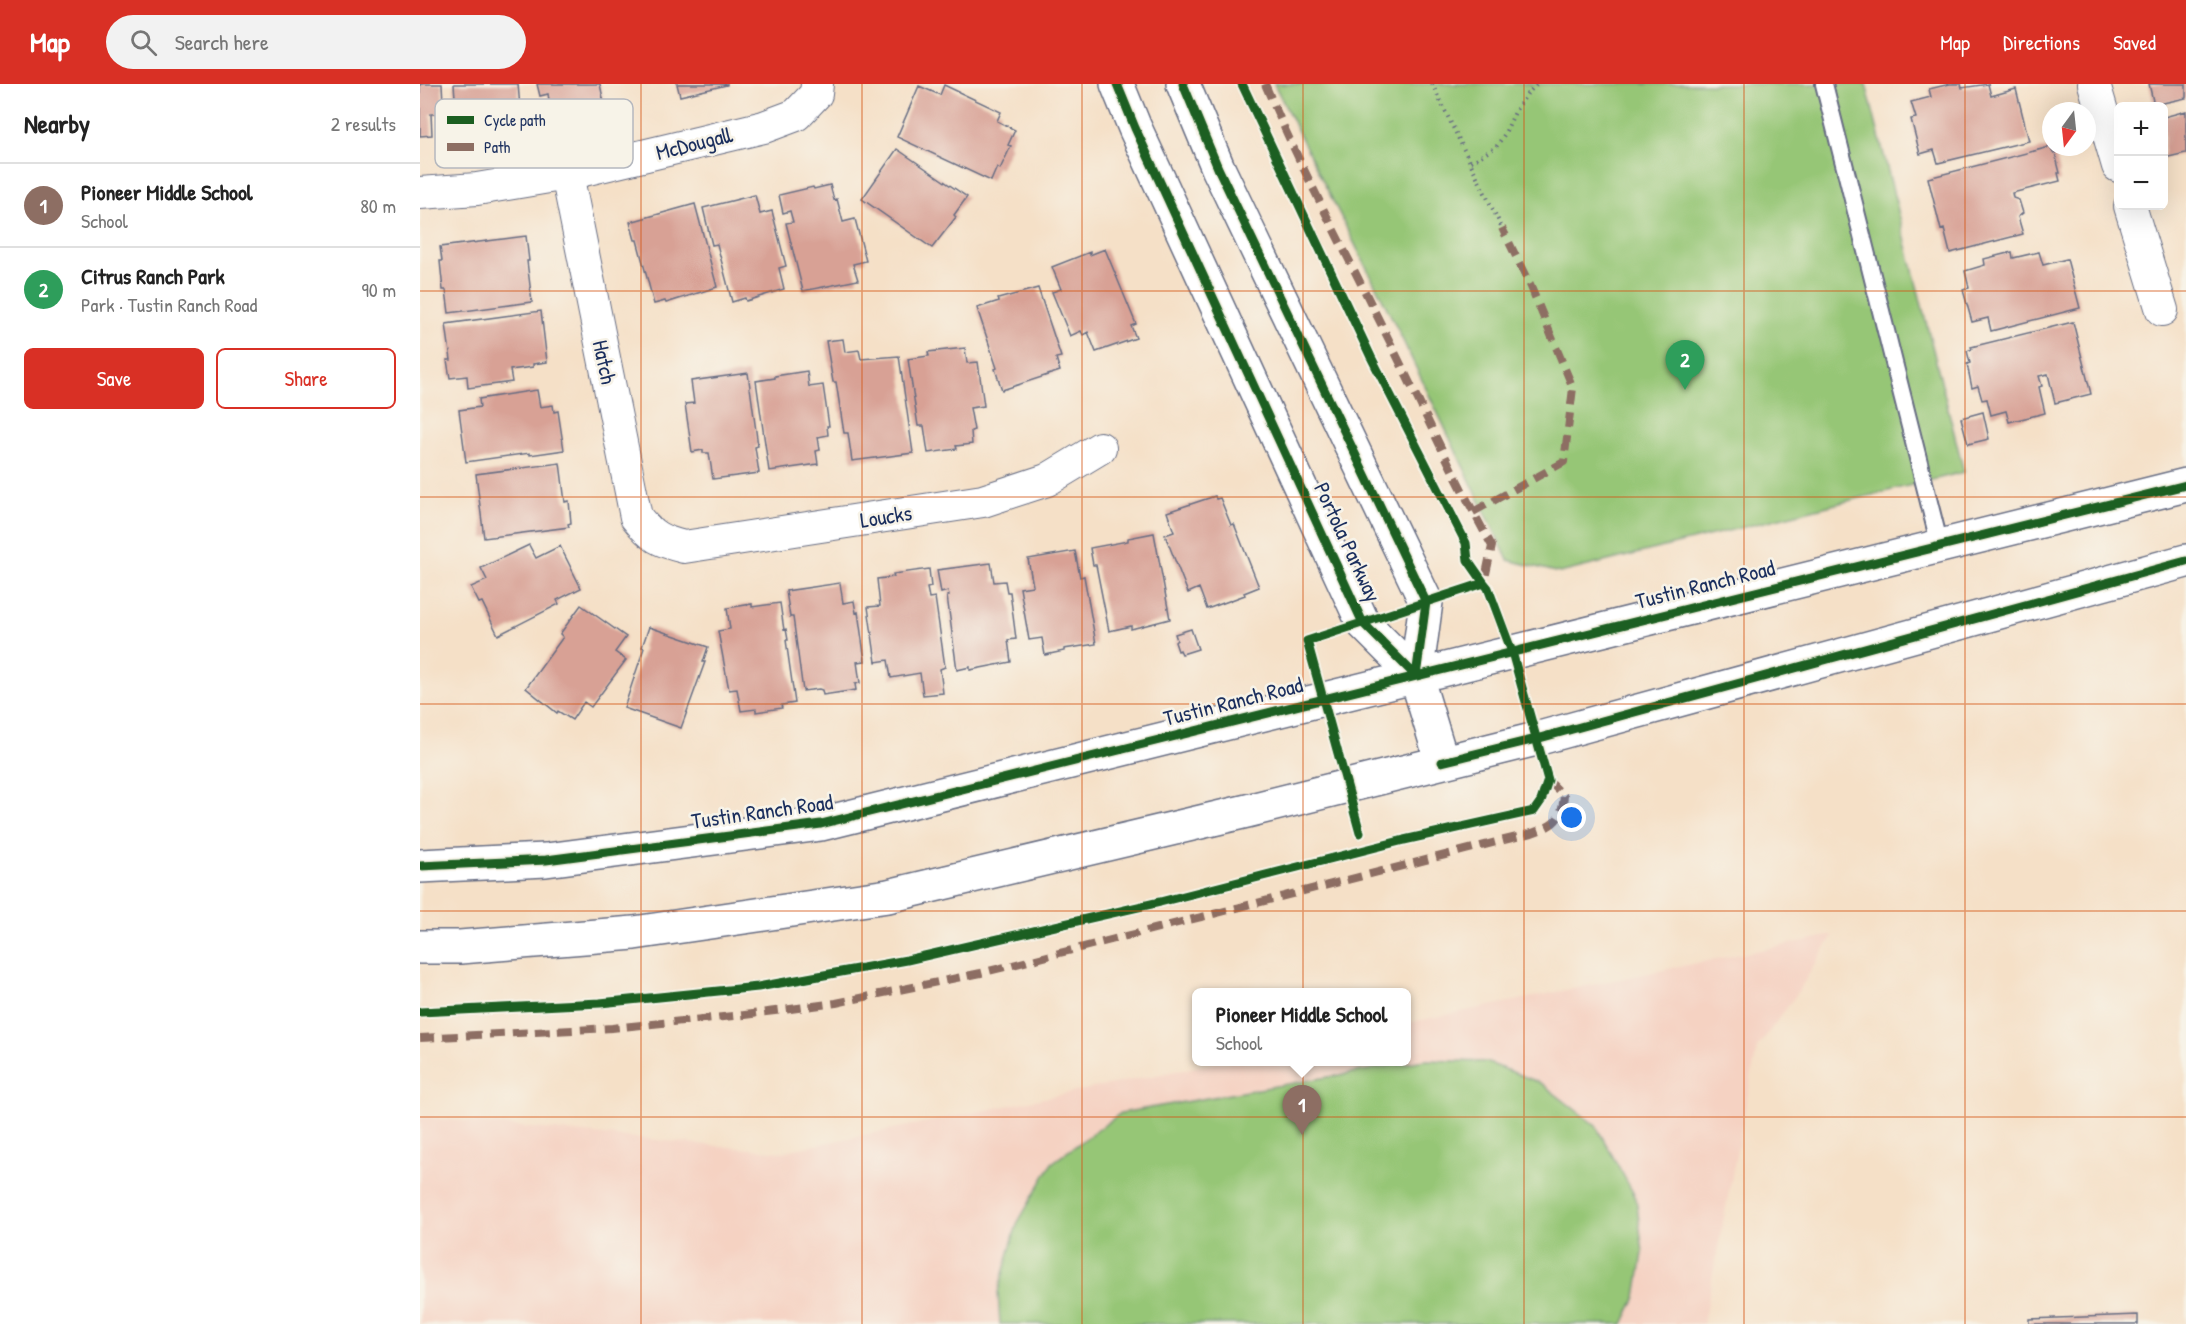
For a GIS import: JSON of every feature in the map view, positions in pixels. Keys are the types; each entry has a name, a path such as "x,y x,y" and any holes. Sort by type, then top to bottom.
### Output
{"main road":[{"name":"Portola Parkway","path":"1117,84 1134,128 1363,623 1416,676"},
{"name":"Portola Parkway","path":"1183,84 1218,168 1426,602 1416,676 1442,762"},
{"name":"Tustin Ranch Road","path":"420,867 546,860 821,824 2186,485"},
{"path":"420,947 460,947 634,933 888,896 1536,739 2186,561"}],"street":[{"path":"2094,84 2115,156"},
{"name":"McDougall","path":"633,158 764,127 796,115 816,89"},
{"name":"McDougall","path":"420,193 477,189 592,168"},
{"name":"Hatch","path":"567,174 636,517 647,532 661,541"},
{"path":"2131,210 2162,310"},
{"name":"Loucks","path":"661,541 684,547 983,501 1047,480 1100,448"}],"lane":[{"path":"1824,84 1940,546"}],"path":[{"path":"1432,84 1502,228"},
{"path":"1471,162 1496,147 1516,110 1537,84"}],"shaded area":[{"path":"1833,935 1796,995 1757,1048 1703,1324 420,1324 420,1117 781,1152 1200,1066 1411,1066 1411,1022"}],"green space":[{"path":"1274,84 1866,84 1964,472 1560,573 1508,560 1396,326"},
{"path":"1425,1060 1486,1062 1541,1083 1596,1126 1636,1198 1643,1253 1636,1297 1623,1324 1000,1324 998,1292 1017,1224 1052,1163 1121,1113 1391,1066 1411,1066 1411,1062"}],"building":[{"path":"420,84 442,84 443,99 435,99 435,114 431,114 432,135 420,136"},
{"path":"454,84 518,84 519,99 455,99"},
{"path":"537,84 600,84 603,99 549,99 548,94 540,96"},
{"path":"677,84 727,84 727,85 680,96"},
{"path":"1961,84 1962,88 1988,84 1991,96 2016,89 2029,141 1938,163 1934,150 1920,154 1911,119 1916,118 1911,102 1931,97 1929,89"},
{"path":"2149,84 2186,84 2186,98 2153,102"},
{"path":"944,85 1001,112 997,121 1015,130 1008,145 1011,146 1000,169 997,167 991,181 897,137 919,86 940,95"},
{"path":"2186,111 2186,153 2168,157 2168,116"},
{"path":"897,149 967,197 954,215 956,217 932,248 862,199"},
{"path":"2042,149 2042,156 2056,156 2060,173 2058,173 2060,181 2012,193 2013,198 2019,200 2023,213 2018,217 2023,234 1950,253 1944,229 1941,230 1928,178"},
{"path":"830,185 834,200 837,199 843,222 855,219 866,261 853,264 858,280 803,291 786,223 793,222 790,211 783,213 779,195"},
{"path":"755,195 760,214 772,211 786,266 779,268 784,289 746,301 745,298 732,302 717,244 712,245 703,208"},
{"path":"695,204 717,287 666,303 665,301 654,304 630,222"},
{"path":"526,236 532,302 449,313 446,290 443,290 440,247"},
{"path":"1105,249 1136,324 1131,326 1136,338 1096,352 1088,332 1083,335 1081,331 1070,336 1052,292 1061,289 1052,267 1090,252 1090,255"},
{"path":"2012,252 2013,258 2039,252 2043,265 2067,259 2080,308 1991,331 1988,318 1972,322 1963,290 1969,288 1965,271 1985,265 1984,259"},
{"path":"1038,288 1061,357 1056,358 1060,371 1002,390 977,308 999,301 998,299"},
{"path":"541,311 547,362 533,364 533,367 510,370 512,382 468,388 467,376 450,378 447,360 451,360 446,324"},
{"path":"2073,322 2091,394 2055,403 2048,374 2039,376 2045,413 2009,422 2006,411 1991,415 1987,399 1982,400 1978,386 1972,388 1967,351 1972,349 1971,347"},
{"path":"843,339 845,352 859,350 861,359 899,356 913,453 852,461 848,433 844,433 836,382 833,382 826,341"},
{"path":"965,348 967,363 978,362 984,406 970,408 974,430 971,431 972,444 956,446 957,449 928,453 924,426 918,426 908,359 929,356 928,352"},
{"path":"807,371 809,387 823,385 829,426 827,426 828,435 818,437 820,450 816,451 818,464 769,471 756,381"},
{"path":"748,373 758,446 755,447 759,473 713,479 709,453 703,453 703,450 692,452 685,404 694,403 691,381"},
{"path":"537,390 540,407 553,405 554,412 558,411 564,450 466,462 459,410 480,407 479,399"},
{"path":"1983,412 1989,439 1968,444 1961,418"},
{"path":"560,463 565,502 569,501 571,523 568,524 569,527 484,538 476,474"},
{"path":"1215,496 1216,499 1220,498 1231,525 1234,524 1259,587 1244,593 1245,595 1207,609 1199,588 1188,593 1165,535 1174,532 1167,512"},
{"path":"1154,533 1170,619 1131,629 1131,626 1109,631 1096,565 1093,565 1090,548 1128,541 1128,538"},
{"path":"529,545 536,558 560,546 581,588 557,600 559,604 498,635 482,602 479,603 471,587 487,580 481,568"},
{"path":"1075,551 1080,577 1084,576 1096,644 1064,649 1064,651 1045,655 1042,638 1029,640 1020,588 1033,586 1028,559"},
{"path":"991,563 994,582 1005,581 1007,592 1010,592 1016,639 1008,640 1011,662 970,670 970,667 957,670 948,591 941,593 937,570"},
{"path":"929,569 931,587 927,588 929,598 935,597 945,667 940,669 943,693 923,695 920,673 891,678 888,660 876,662 868,607 880,606 877,579 894,577 893,574"},
{"path":"840,583 843,603 854,601 856,613 858,612 865,661 857,662 860,683 855,684 856,690 823,695 822,690 819,689 803,691 793,617 790,617 786,591"},
{"path":"780,603 788,640 786,640 795,703 781,705 782,708 756,712 756,709 741,711 737,689 729,690 718,631 730,629 727,608"},
{"path":"581,605 626,637 615,652 626,660 591,707 584,702 572,720 558,711 557,713 526,688 563,637 560,634"},
{"path":"649,627 708,647 703,662 705,662 681,728 624,708"},
{"path":"1191,629 1198,649 1182,654 1180,650 1178,651 1175,634"},
{"path":"2138,1315 2138,1324 2029,1324 2029,1319"}],"marked path":[{"path":"1265,84 1291,142 1447,460 1492,546 1484,583"},
{"path":"1473,512 1564,462 1573,388 1531,287 1502,228"},
{"path":"420,1038 612,1028 744,1015 836,1003 981,973 1532,833 1556,821 1561,811 1564,796 1548,780"}],"cycle path":[{"path":"1117,84 1135,128 1363,623 1416,676"},
{"path":"1183,84 1218,168 1426,602 1416,676"},
{"path":"1242,84 1371,357 1466,543 1468,560 1484,583"},
{"path":"420,866 546,860 821,824 2186,485"},
{"path":"1442,762 1536,739 2186,561"},
{"path":"420,1012 600,1003 758,987 907,960 1160,902 1404,840 1534,811 1541,801 1548,780 1512,652 1488,588 1484,583 1307,641 1360,833"}],"place":[{"name":"Citrus Ranch Park","path":"1685,390"},
{"name":"Pioneer Middle School","path":"1302,1135"}]}
